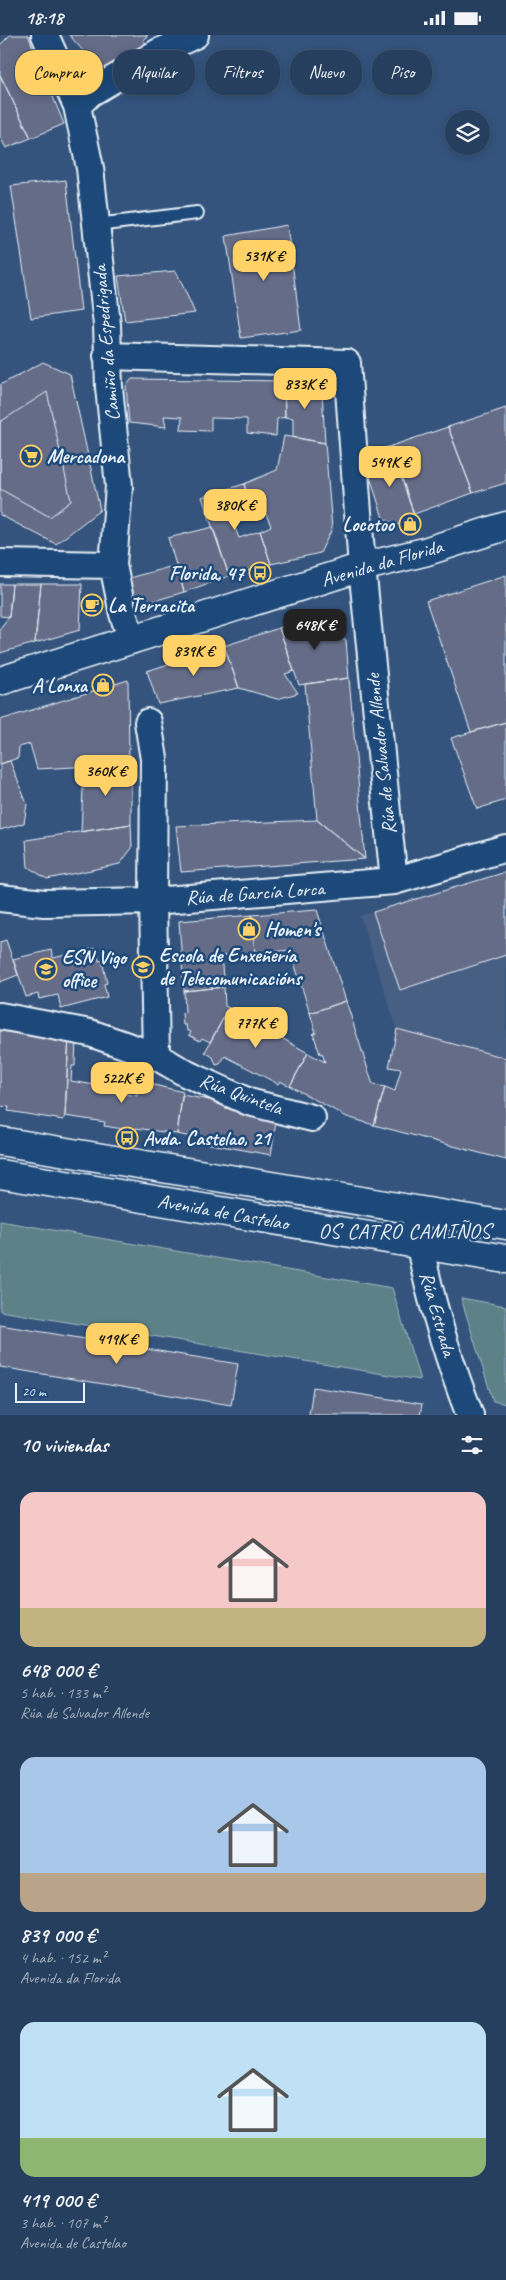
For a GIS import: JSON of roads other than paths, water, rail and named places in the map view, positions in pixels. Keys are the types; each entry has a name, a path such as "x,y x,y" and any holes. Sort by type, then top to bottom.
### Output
{"main road":[{"name":"Avenida da Florida","path":"0,681 362,567 424,552 506,526"},
{"name":"Avenida de Castelao","path":"0,1141 506,1225"},
{"name":"Avenida de Castelao","path":"0,1174 506,1259"}],"street":[{"name":"Camiño da Espedrigada","path":"45,35 78,106 90,168 107,325 107,356 119,486 113,565 123,614 132,640"},
{"path":"78,106 90,93 159,52 194,35"},
{"name":"Rúa de Salvador Allende","path":"107,356 347,363 362,567 394,881"},
{"path":"0,563 113,565"},
{"path":"148,722 154,759 153,901 156,1056"},
{"name":"Rúa de García Lorca","path":"0,898 44,903 153,901 394,881 506,848"},
{"name":"Rúa Quintela","path":"0,1016 90,1033 156,1056 187,1074 249,1102 312,1118"},
{"name":"Rúa Estrada","path":"414,1210 419,1245 439,1328 470,1415"}],"lane":[{"path":"96,225 197,213"}],"place":[{"name":"Mercadona","path":"31,456"},
{"name":"Locotoo","path":"410,524"},
{"name":"Florida, 47","path":"260,573"},
{"name":"La Terracita","path":"92,605"},
{"name":"A Lonxa","path":"103,685"},
{"name":"Homen's","path":"249,929"},
{"name":"Escola de Enxeñería de Telecomunicacións","path":"143,967"},
{"name":"ESN Vigo office","path":"46,969"},
{"name":"Avda. Castelao, 21","path":"127,1138"}],"district":[{"name":"OS CATRO CAMIÑOS","path":"405,1231"}]}
